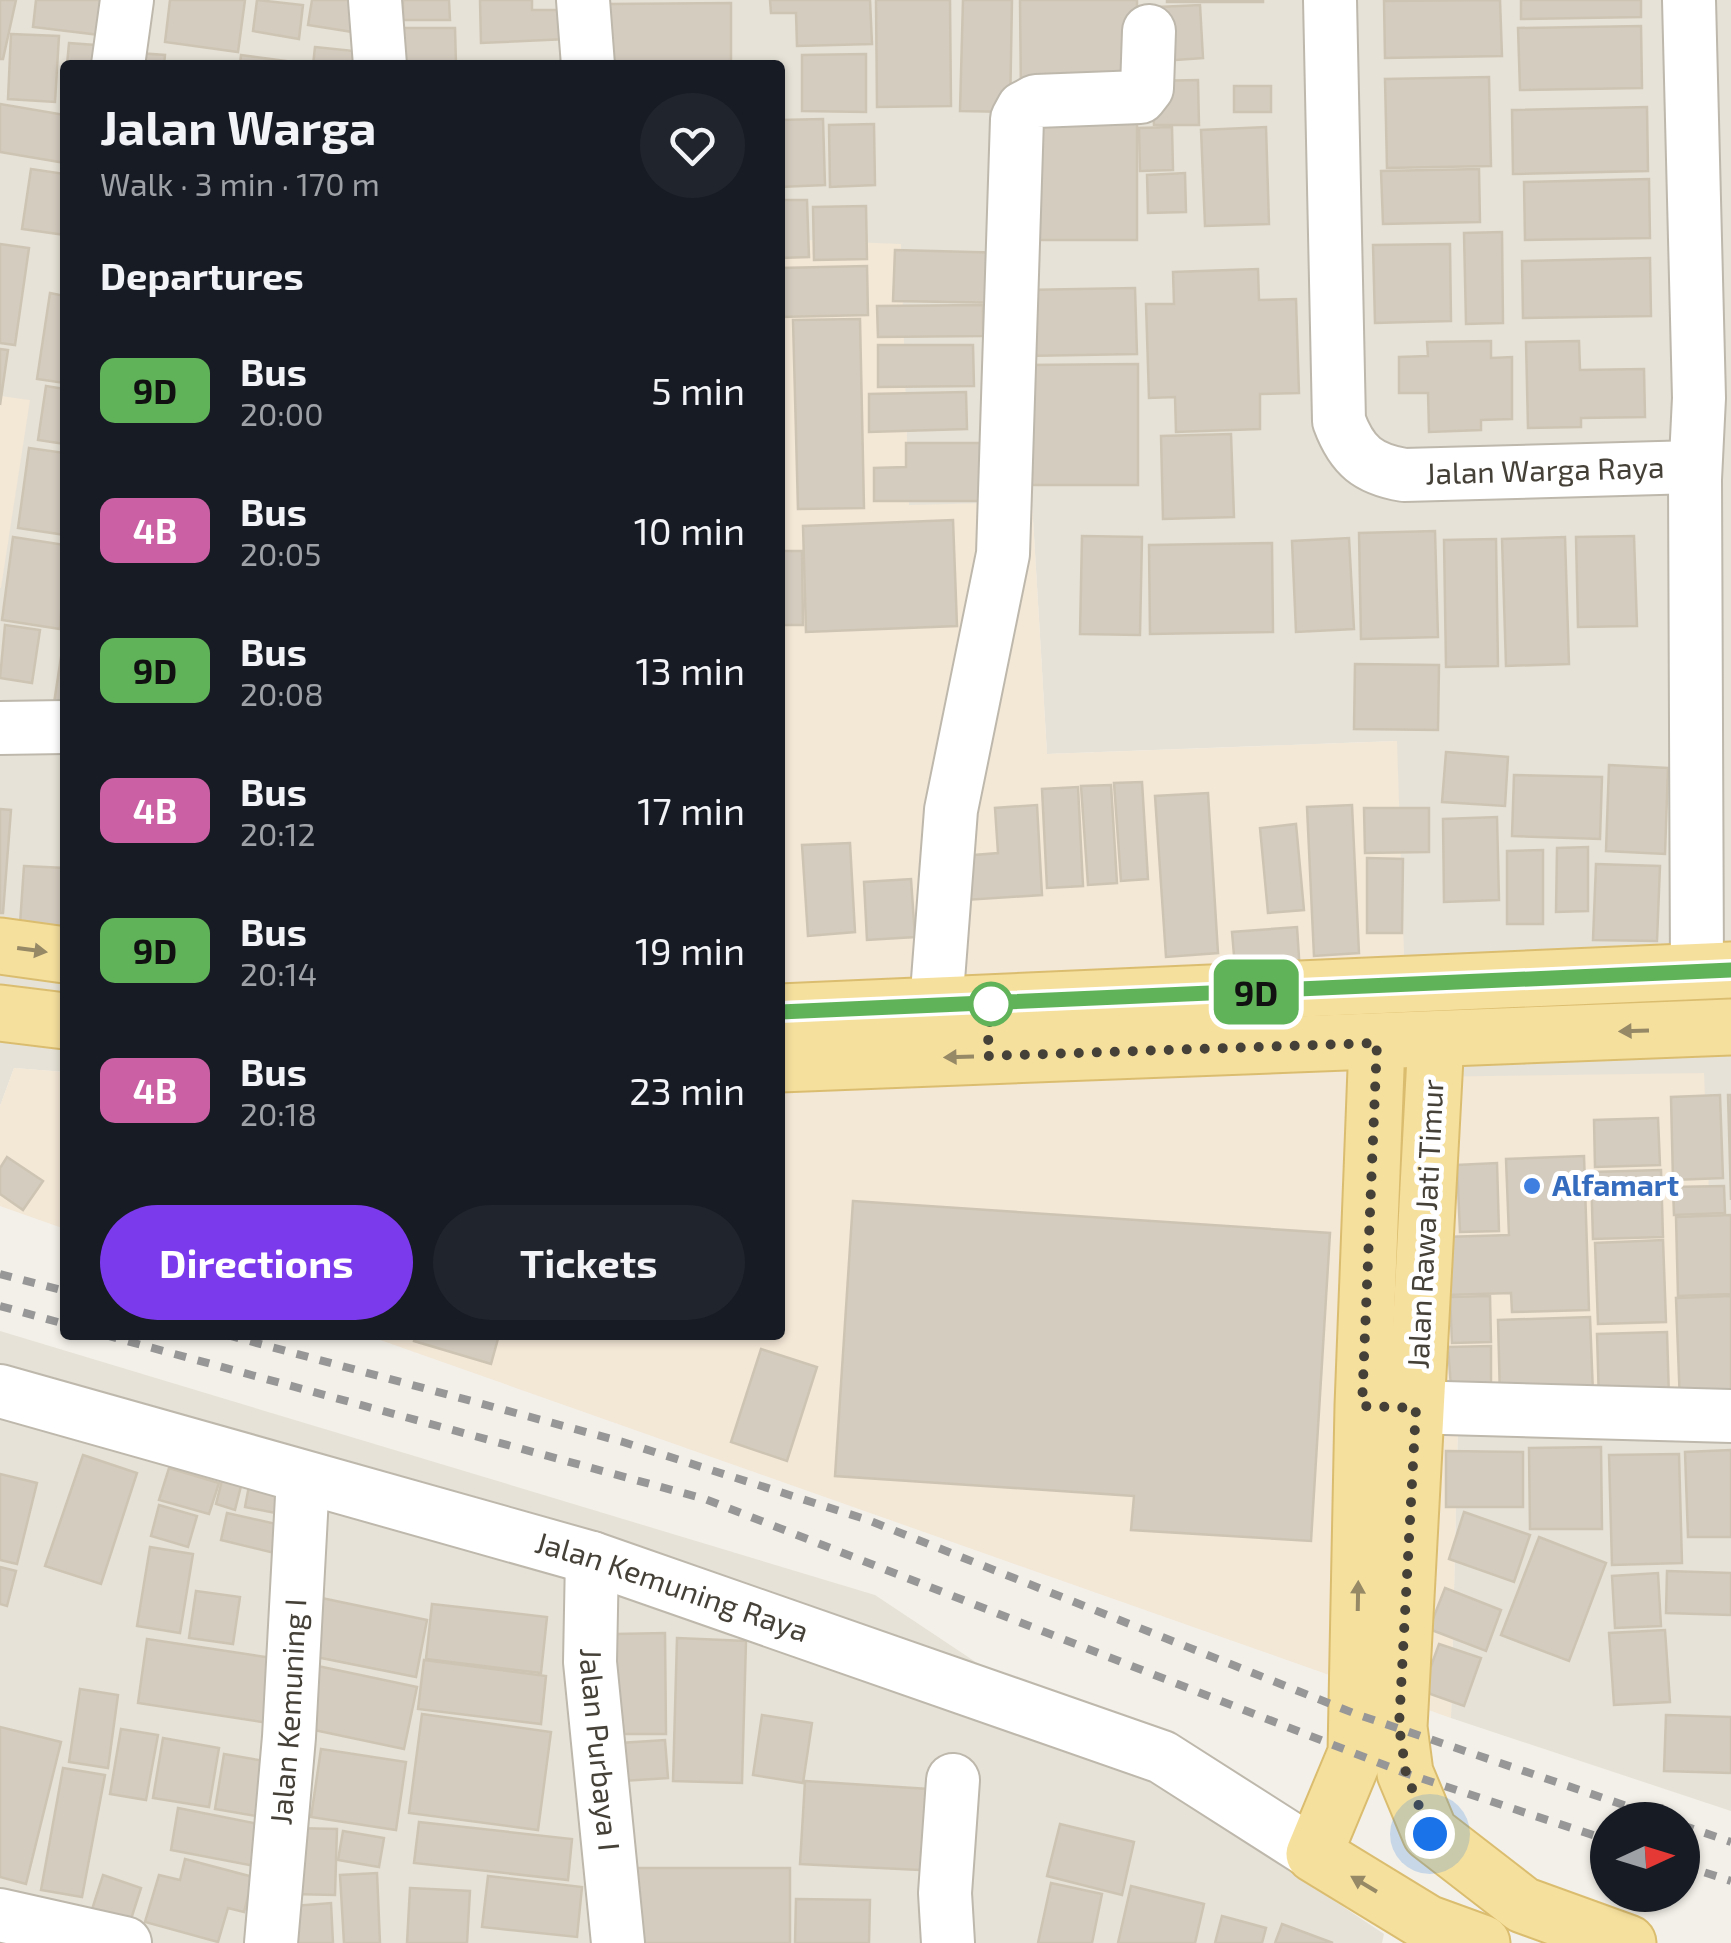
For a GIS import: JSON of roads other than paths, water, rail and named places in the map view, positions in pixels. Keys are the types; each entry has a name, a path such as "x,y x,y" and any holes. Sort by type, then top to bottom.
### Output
{"main road":[{"path":"0,946 60,954"},
{"path":"785,1012 1714,971"},
{"path":"0,1013 60,1019"},
{"path":"785,1064 1731,1026"},
{"name":"Jalan Rawa Jati Timur","path":"1314,1854 1356,1753 1389,1407 1436,1039"},
{"name":"Jalan Rawa Jati Timur","path":"1377,1043 1399,1726 1406,1773 1430,1834 1523,1905 1628,1943"},
{"path":"1314,1854 1427,1923 1482,1943"},
{"path":"1427,1923 1523,1905"}],"street":[{"path":"119,60 128,0"},
{"path":"374,0 380,60"},
{"path":"583,0 588,60"},
{"name":"Jalan Warga Raya","path":"1330,0 1339,422 1360,460 1376,470 1404,475 1707,475 1696,728 1714,971"},
{"path":"1688,0 1699,398 1707,475"},
{"path":"936,1006 954,799 982,676 1003,554 1017,119 1022,108 1036,100 1140,97 1146,88 1149,31"},
{"path":"0,728 60,727"},
{"name":"Jalan Kemuning Raya","path":"0,1390 592,1558 1162,1757 1314,1854"},
{"path":"1389,1407 1731,1416"},
{"name":"Jalan Kemuning I","path":"270,1943 289,1736 303,1478"},
{"name":"Jalan Purbaya I","path":"592,1558 590,1662 618,1943"},
{"path":"948,1943 945,1893 954,1780"},
{"path":"0,1915 58,1937 125,1943"}],"railway":[{"path":"0,1274 60,1290"},
{"path":"0,1306 60,1323"},
{"path":"123,1340 705,1499 1405,1773 1590,1834"},
{"path":"246,1340 623,1442 868,1520 1356,1714 1615,1802"},
{"path":"1700,1831 1731,1842"},
{"path":"1700,1871 1731,1881"}],"place":[{"name":"Alfamart","path":"1532,1186"}]}
